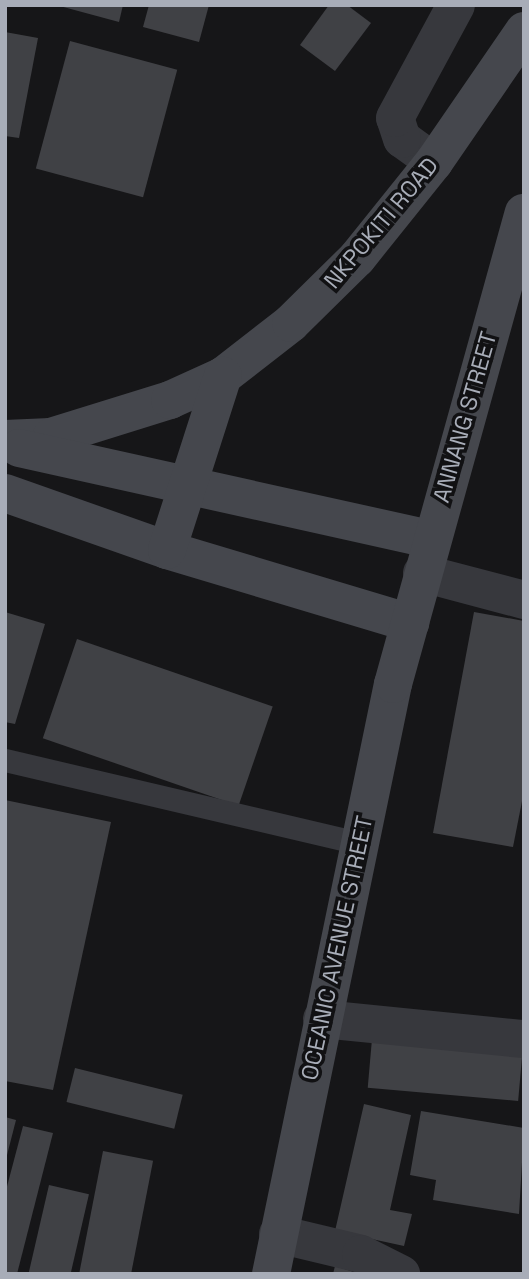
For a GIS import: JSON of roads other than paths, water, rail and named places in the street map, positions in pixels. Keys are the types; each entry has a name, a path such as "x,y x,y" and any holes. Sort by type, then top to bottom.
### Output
{"main road":[{"name":"NKPOKITI ROAD","path":"5,439 51,437 121,419 223,376 291,323 357,258 433,162 524,31"},
{"name":"ANNANG STREET","path":"410,623 426,556 513,284 524,213"},
{"path":"167,550 223,376"},
{"path":"5,446 190,485 426,556"},
{"path":"5,493 167,550 410,623"},
{"name":"OCEANIC AVENUE STREET","path":"271,1274 322,1019 410,623"}],"street":[{"path":"433,162 402,139 395,117 456,5"},
{"path":"426,556 524,600"},
{"path":"322,1019 524,1039"},
{"path":"278,1234 361,1254 401,1274"}],"lane":[{"path":"5,760 360,843"}]}
